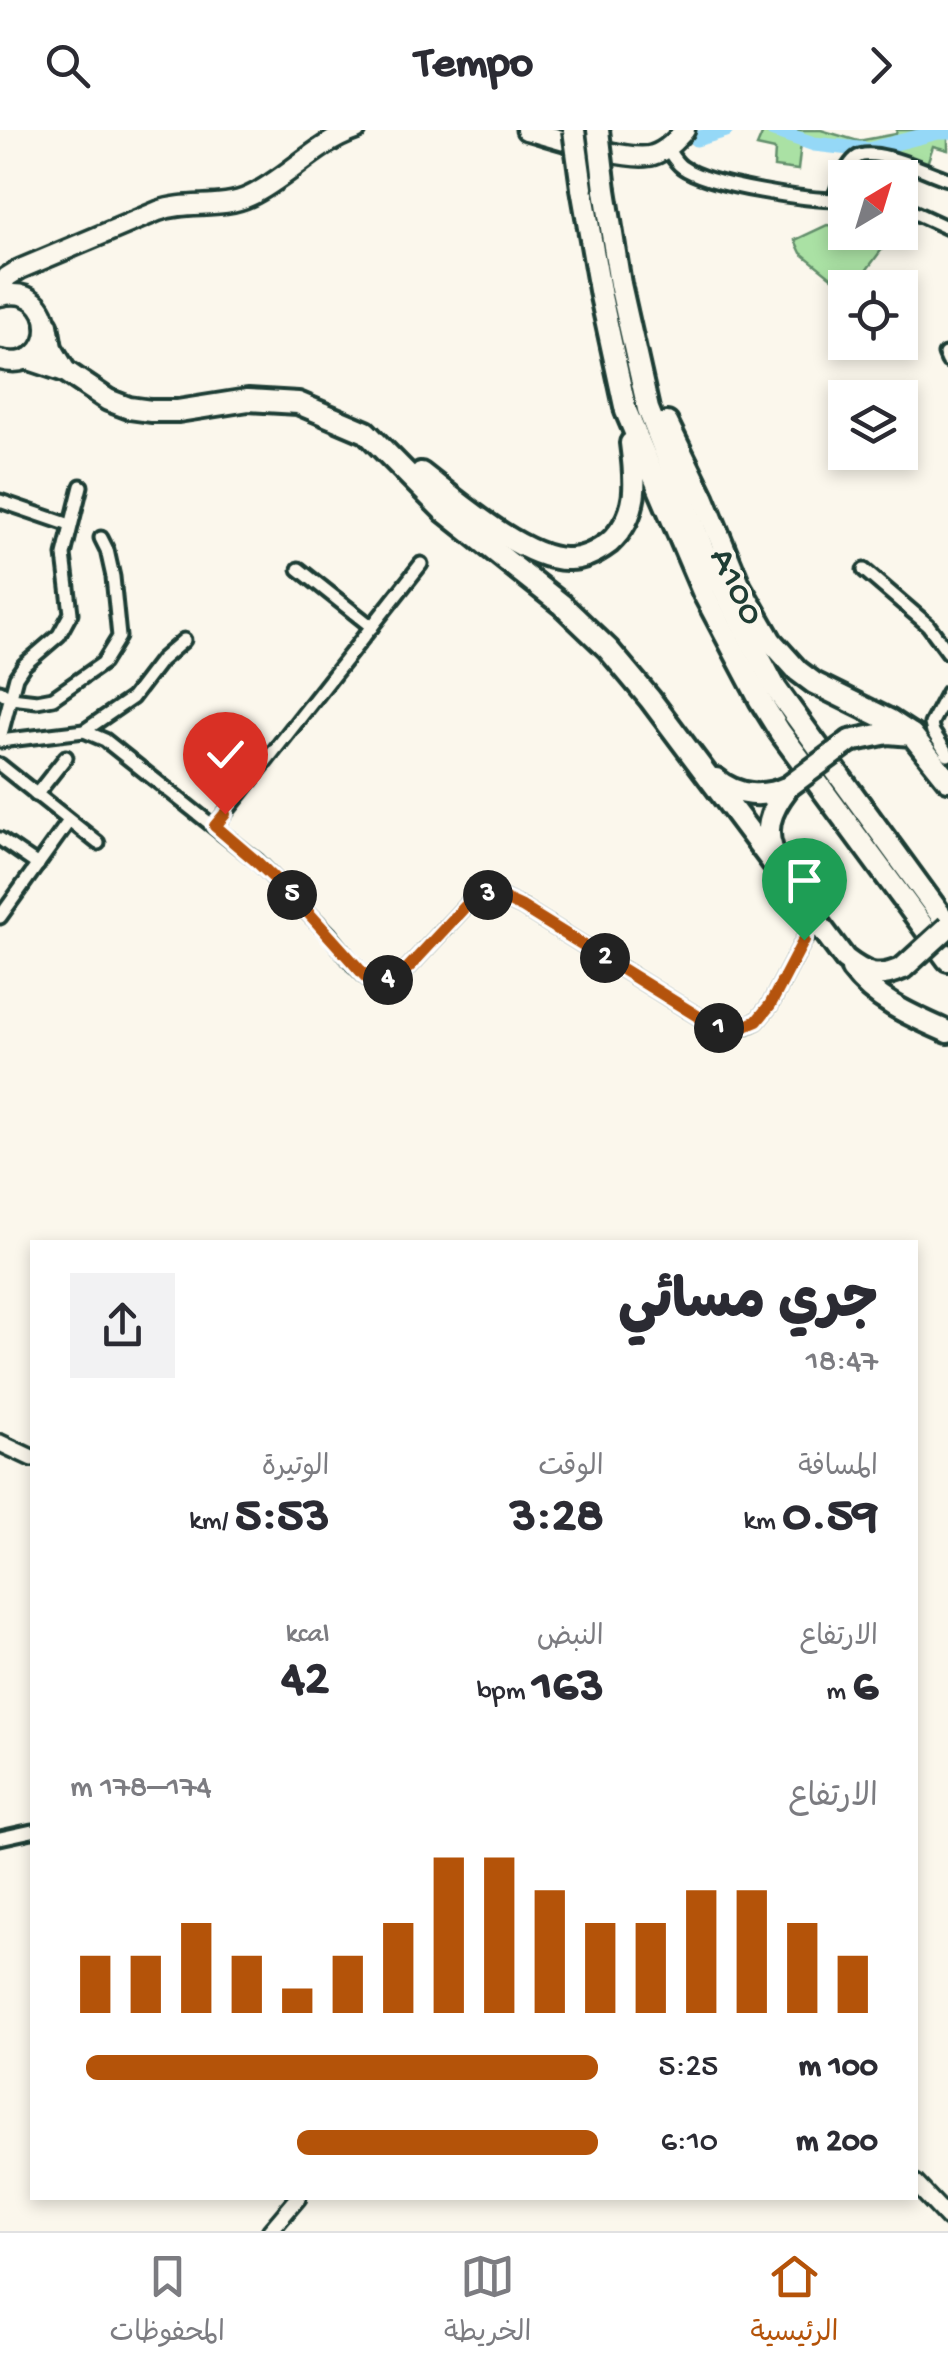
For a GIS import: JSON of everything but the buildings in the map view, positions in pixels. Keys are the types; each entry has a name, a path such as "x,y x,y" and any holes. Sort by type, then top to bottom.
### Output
{"highway":[{"name":"A100","path":"574,130 610,342 626,411 704,594 760,700 948,960"},
{"name":"A100","path":"598,130 620,284 648,409 705,554 776,690 948,926"},
{"path":"620,284 652,388 675,443 704,499 740,587 771,641 814,683 889,720 921,729 948,780"},
{"path":"47,325 51,348 65,371"},
{"path":"11,362 65,371 108,400 129,408 178,411 248,400 298,403 366,432 530,550 567,560 603,548 629,518 636,478 626,411"},
{"path":"366,432 444,511 561,604 608,649 642,688 859,978 905,1014 948,1032"},
{"path":"680,741 721,784 740,792 773,794 850,740 921,729"},
{"path":"788,787 775,805 768,835 770,848 791,884"},
{"path":"844,959 862,972 888,975 903,968 948,926"}],"main road":[{"path":"32,300 0,294 7,277 172,206 232,203 250,196 322,145 356,130"},
{"path":"526,130 618,154 651,157 678,138"},
{"path":"11,362 43,344 45,315 32,300 30,290 41,261"},
{"path":"0,1443 30,1457"},
{"path":"918,2186 948,2218"}],"street":[{"path":"678,138 680,166 714,180 828,200"},
{"path":"854,160 866,154 894,160"},
{"path":"918,168 948,179"},
{"path":"918,214 948,228"},
{"path":"80,486 64,556 71,613 59,634 24,666 5,695 0,740 84,732 121,750 257,862 367,978 382,984 408,968 474,897 494,894 522,907 712,1025 731,1032 757,1021 770,1005 804,940 820,926"},
{"path":"0,500 70,526"},
{"path":"5,695 37,701 53,698 103,663 119,638 112,577 101,538"},
{"path":"215,826 421,564"},
{"path":"299,569 372,627"},
{"path":"864,570 928,625 948,652"},
{"path":"84,732 132,698 161,660 184,640"},
{"path":"948,692 921,729 933,732 948,755"},
{"path":"36,795 66,758"},
{"path":"0,766 98,843"},
{"path":"0,917 5,902 70,821"},
{"path":"0,838 38,865"},
{"path":"0,1838 30,1831"},
{"path":"270,2231 296,2200"}],"green space":[{"path":"784,130 821,130 858,141 896,134 897,130 948,132 868,150"},
{"path":"763,132 801,143 798,170 774,167 775,150 757,146"},
{"path":"948,136 948,150 933,146 926,167 918,164 918,160 877,151"},
{"path":"828,225 828,250 881,250 867,270 828,270 828,274 801,253 795,240"}],"waterway":[{"path":"687,130 696,139 726,130"},
{"path":"773,130 814,144 868,150 948,132"}],"route":[{"path":"225,814 215,826 296,899 367,978 382,984 408,968 474,897 494,894 522,907 712,1025 731,1032 757,1021 770,1005 804,940"}]}
